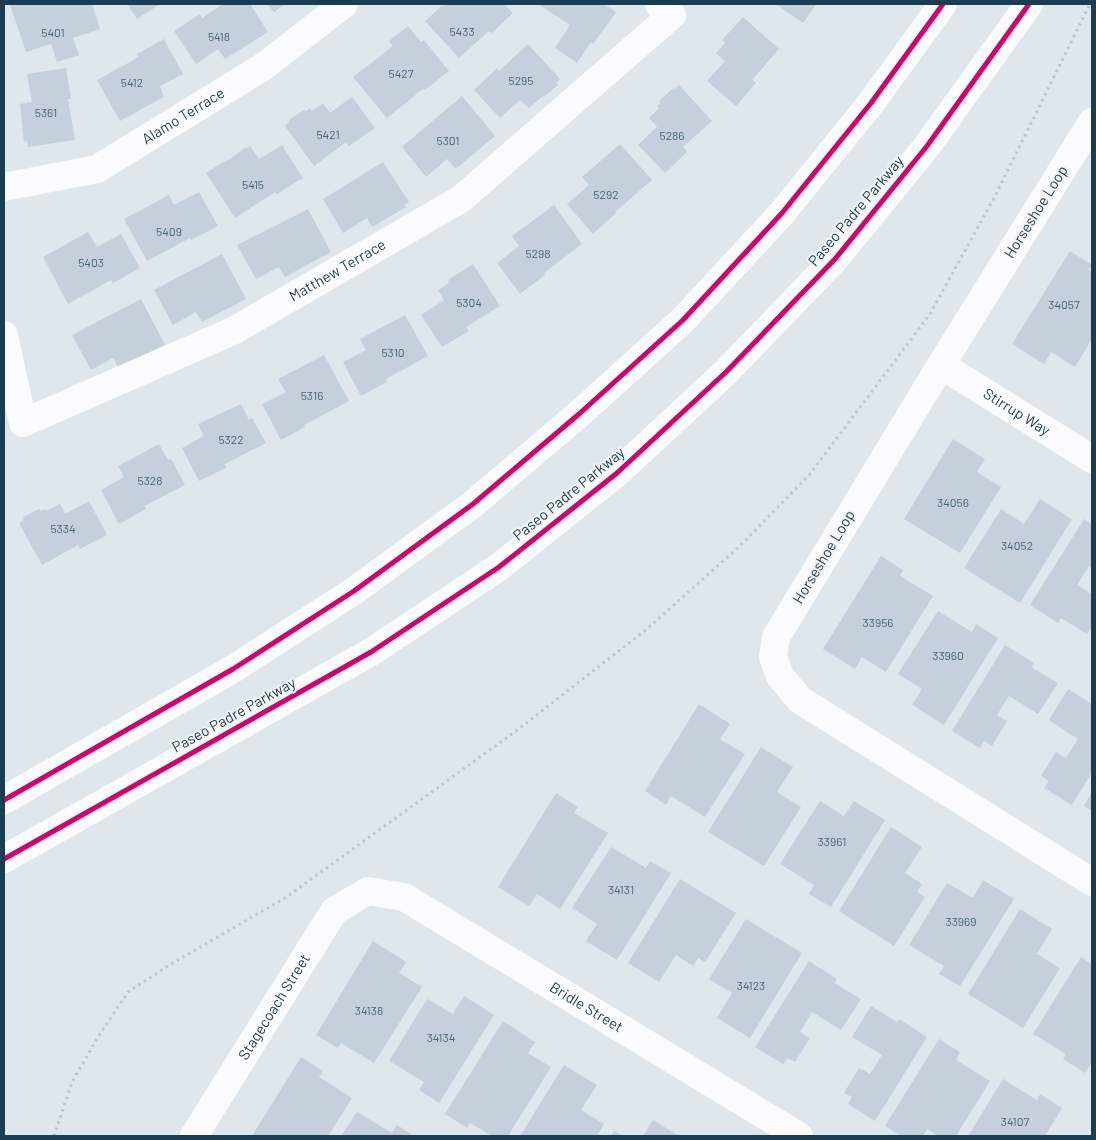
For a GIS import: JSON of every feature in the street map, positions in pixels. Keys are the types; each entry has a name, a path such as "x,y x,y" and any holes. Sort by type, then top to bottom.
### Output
{"street":[{"name":"Alamo Terrace","path":"4,187 97,170 264,68 344,4"},
{"name":"Matthew Terrace","path":"4,335 24,423 234,331 461,199 672,15 659,4"},
{"path":"4,800 234,669 354,591 473,504 579,414 683,320 782,213 871,103 943,4"},
{"name":"Paseo Padre Parkway","path":"4,859 371,652 499,567 617,473 726,372 835,259 927,146 1029,4"},
{"name":"Horseshoe Loop","path":"1092,122 941,364 776,637 773,657 780,676 800,700 1092,882"},
{"name":"Stirrup Way","path":"941,364 1092,459"},
{"name":"Stagecoach Street","path":"194,1136 334,911 368,891"},
{"name":"Bridle Street","path":"368,891 404,896 799,1136"}],"path":[{"path":"54,1136 72,1082 98,1037 128,992 171,964 285,898 516,731 647,629 741,545 810,474 930,314 994,198 1090,4"}],"building":[{"path":"92,4 100,29 73,38 79,55 57,62 51,44 26,52 10,5"},
{"path":"127,4 160,4 137,19"},
{"path":"223,4 250,4 268,32 225,59 218,49 196,64 174,31 200,14 202,18"},
{"path":"267,4 285,4 274,12"},
{"path":"447,4 504,4 513,13 492,33 489,31 459,58 425,21 443,5 443,7"},
{"path":"538,4 604,4 616,12 593,44 591,42 577,63 555,48 570,25"},
{"path":"776,4 816,4 803,23"},
{"path":"743,17 779,49 752,80 756,83 736,106 707,81 725,61 716,53 725,43 722,40"},
{"path":"408,26 421,42 424,40 449,71 387,118 353,77 393,46 389,41"},
{"path":"164,39 183,74 160,86 164,97 120,121 97,80 139,57 137,54"},
{"path":"528,44 560,79 556,83 558,85 529,108 520,100 500,118 474,90 497,68 499,71"},
{"path":"66,68 71,99 68,99 75,140 28,147 27,141 24,142 20,104 32,102 27,74"},
{"path":"679,85 712,121 683,147 687,152 665,173 638,145 657,127 649,118 659,108 657,106 660,103 659,101"},
{"path":"462,96 495,136 458,167 455,168 447,159 426,177 402,147"},
{"path":"352,97 375,128 349,146 346,142 314,166 285,126 290,122 289,120 304,110 305,112 310,108 312,111 323,103 330,113"},
{"path":"620,144 652,180 593,234 567,204 589,185 582,177"},
{"path":"282,145 303,178 277,194 275,192 235,218 206,173 246,147 250,146 259,159"},
{"path":"383,162 409,202 404,205 406,207 372,227 367,218 343,233 323,199"},
{"path":"199,192 218,226 191,240 190,238 147,261 124,219 169,195 174,205"},
{"path":"554,205 582,244 520,294 497,263 519,246 512,236"},
{"path":"308,209 331,252 285,277 279,267 256,279 237,245"},
{"path":"88,232 97,247 121,234 140,268 113,283 111,280 68,304 43,257"},
{"path":"1070,251 1092,265 1089,270 1092,272 1092,339 1075,367 1051,352 1044,364 1012,344"},
{"path":"222,254 246,299 202,322 196,312 173,325 154,290"},
{"path":"473,264 500,306 466,327 469,331 442,347 421,315 444,300 438,290 449,283 448,280"},
{"path":"141,299 165,345 119,368 113,358 91,370 72,335"},
{"path":"405,315 428,356 386,379 387,382 361,396 343,362 366,350 360,339"},
{"path":"324,355 349,401 304,425 305,427 281,440 262,404 286,392 278,379"},
{"path":"241,404 249,420 252,418 266,443 225,464 226,468 199,481 182,448 204,436 198,424"},
{"path":"953,439 985,459 977,472 1001,487 960,553 904,519"},
{"path":"159,444 168,460 171,459 185,485 144,506 146,509 119,524 101,490 124,477 118,466"},
{"path":"1040,499 1072,519 1020,603 964,568 1001,509 1024,524"},
{"path":"89,501 107,535 80,549 78,545 42,565 19,523 24,520 23,517 39,509 41,511 46,509 46,511 60,504 65,514"},
{"path":"1084,519 1092,525 1092,567 1089,566 1077,585 1092,594 1092,626 1087,634 1061,618 1058,623 1030,605"},
{"path":"881,556 903,570 900,576 933,596 886,672 862,657 855,669 823,649"},
{"path":"938,611 972,632 976,624 998,638 944,725 912,705 922,689 898,674"},
{"path":"1005,645 1034,663 1031,667 1058,683 1038,714 1009,696 997,715 1007,721 992,746 984,741 980,748 952,731"},
{"path":"1068,689 1092,704 1092,772 1072,805 1044,788 1049,781 1041,776 1056,752 1066,758 1078,739 1049,720"},
{"path":"699,704 730,724 720,739 745,754 705,817 671,796 666,805 645,791"},
{"path":"761,747 793,767 777,792 801,807 764,866 708,832"},
{"path":"1092,792 1092,811 1084,806"},
{"path":"556,793 578,807 574,813 608,833 560,909 537,894 529,906 498,887"},
{"path":"820,801 844,816 854,801 885,820 831,907 809,894 814,885 780,864"},
{"path":"891,827 922,847 905,873 922,884 917,892 925,897 894,946 839,911"},
{"path":"611,847 646,868 650,861 671,873 617,960 586,941 597,924 572,908"},
{"path":"680,879 736,913 705,962 698,958 693,966 676,955 659,982 628,963"},
{"path":"983,880 1014,899 960,986 939,974 944,966 909,945 947,883 973,898"},
{"path":"1020,909 1052,929 1037,954 1060,968 1023,1028 968,994"},
{"path":"746,919 802,953 750,1038 717,1018 732,993 709,979"},
{"path":"373,941 406,962 399,973 422,987 374,1063 341,1043 338,1048 316,1035"},
{"path":"1081,957 1092,964 1092,1062 1085,1073 1063,1059 1066,1054 1033,1034"},
{"path":"809,961 837,979 834,983 861,999 841,1030 812,1012 800,1032 810,1038 795,1062 788,1058 783,1064 755,1047"},
{"path":"464,996 494,1015 439,1103 419,1090 424,1082 389,1061 427,999 453,1014"},
{"path":"871,1006 897,1022 899,1019 927,1037 875,1121 848,1104 852,1097 844,1093 859,1068 870,1074 882,1055 852,1037"},
{"path":"503,1021 535,1042 528,1053 551,1067 508,1136 492,1136 470,1123 467,1128 445,1114"},
{"path":"939,1039 960,1052 956,1060 990,1081 956,1136 938,1136 927,1129 923,1136 901,1136 885,1126"},
{"path":"301,1057 323,1071 319,1077 352,1098 328,1136 252,1136"},
{"path":"564,1065 597,1085 581,1110 604,1124 597,1136 520,1136"},
{"path":"1003,1079 1037,1100 1040,1094 1062,1108 1045,1136 968,1136"},
{"path":"357,1112 392,1133 397,1125 414,1136 341,1136"},
{"path":"653,1120 679,1136 643,1136"},
{"path":"614,1131 623,1136 611,1136"}],"cycle path":[{"path":"4,800 233,669 354,591 473,504 579,414 683,320 782,213 871,103 943,4"},
{"path":"4,859 371,652 499,567 617,473 726,372 835,259 927,146 1029,4"}]}
